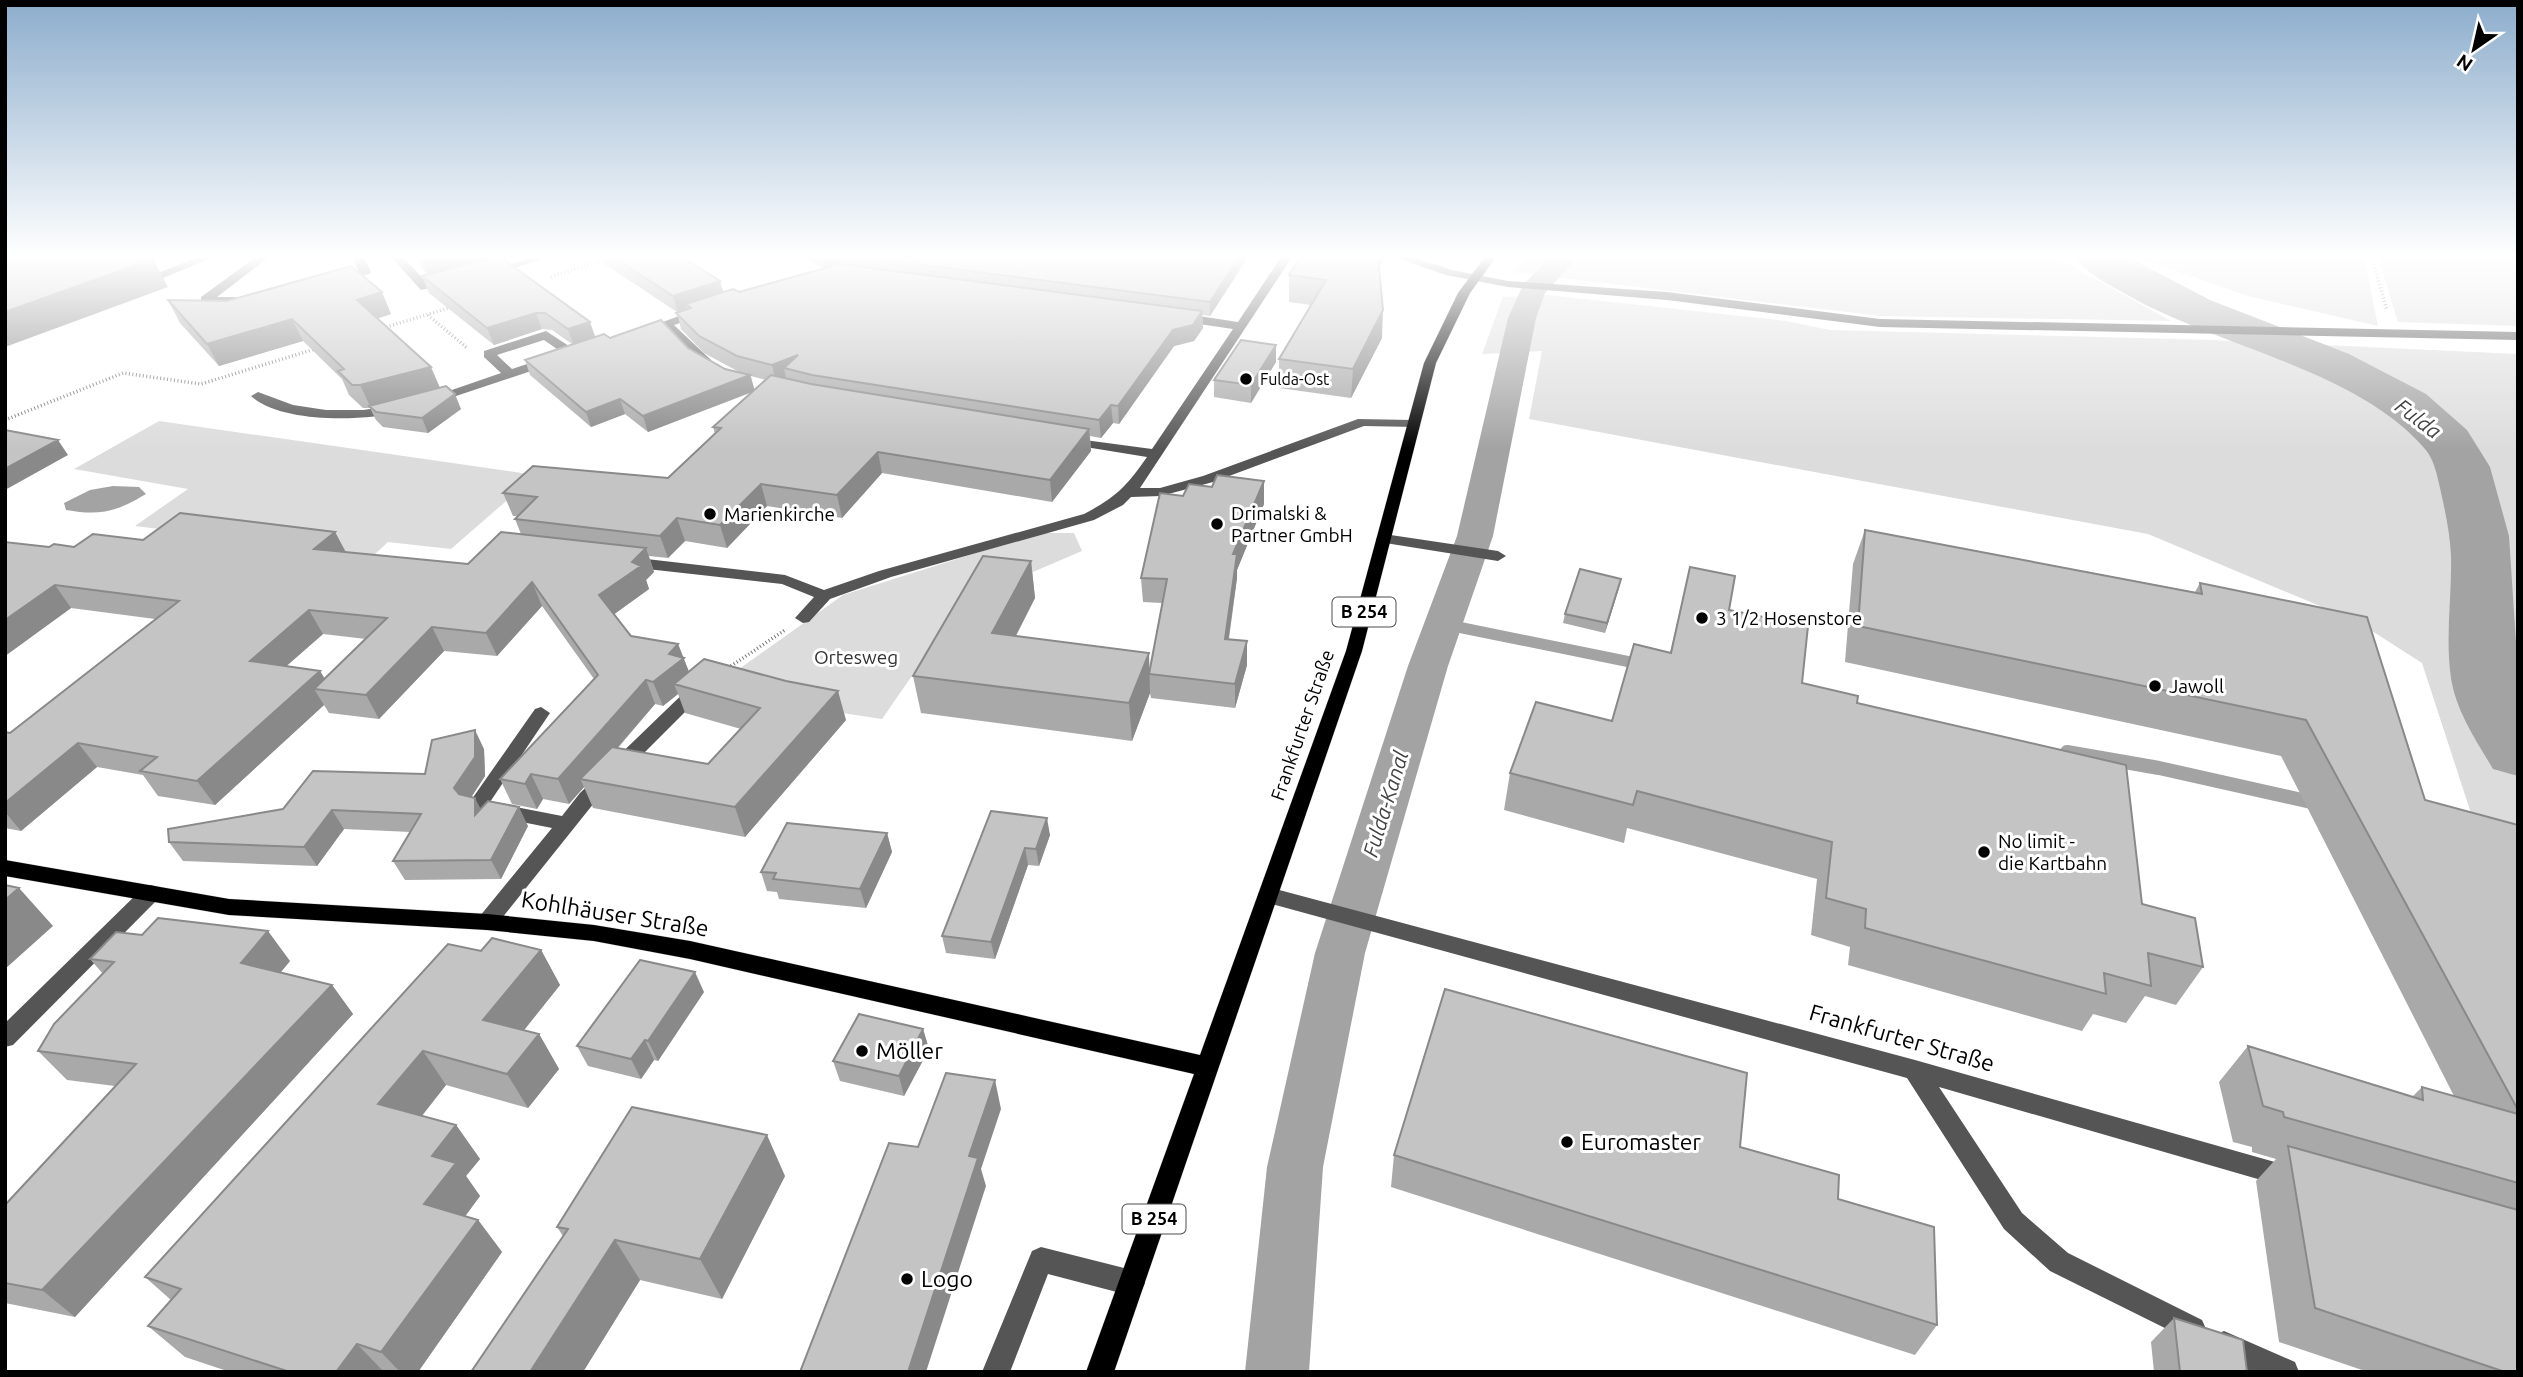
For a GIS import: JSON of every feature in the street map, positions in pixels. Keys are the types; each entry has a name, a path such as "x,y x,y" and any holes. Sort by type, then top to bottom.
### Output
{"main road":[{"name":"Frankfurter Straße","path":"1100,1372 1354,651 1412,424 1430,363 1449,321"},
{"name":"Kohlhäuser Straße","path":"5,868 229,907 487,922 594,933 690,950 1208,1067"}],"street":[{"path":"631,335 674,321"},
{"path":"1209,321 1241,326"},
{"path":"803,618 824,596 885,574 1035,530 1076,521 1106,510 1129,493 1244,321"},
{"path":"1868,321 2518,336"},
{"path":"666,324 698,358 717,369"},
{"path":"258,396 270,403 318,412 371,415 411,405 510,374 577,351 545,335 488,354 510,374"},
{"path":"1129,493 1161,492 1208,479 1363,422 1412,424"},
{"path":"1046,436 1154,454"},
{"path":"1384,539 1498,556"},
{"path":"609,559 785,580 824,596"},
{"path":"487,922 606,779 687,697 705,684"},
{"path":"541,713 477,806 566,824"},
{"path":"5,1038 151,893"},
{"name":"Frankfurter Straße","path":"1268,895 1915,1069 2307,1182"},
{"path":"1915,1069 2013,1222 2059,1262 2261,1363 2285,1372"},
{"path":"996,1372 1041,1260 1132,1283"}],"path":[{"path":"374,331 405,321"},
{"path":"436,321 475,355 488,354"},
{"path":"2391,321 2408,332"},
{"path":"5,420 123,373 201,384 321,347"},
{"path":"705,684 803,618"}],"green space":[{"path":"1494,321 1787,321 1830,330 2214,340 2518,354 2518,898 2480,841 2422,663 2358,622 2148,534 1529,419 1542,351 1482,354"},
{"path":"2357,321 2377,321 2378,326"},
{"path":"2518,321 2518,326 2398,322"},
{"path":"159,421 536,475 451,549 388,542 374,555 135,526 188,489 74,469"},
{"name":"Ortesweg","path":"1039,533 1074,533 1082,551 963,602 882,719 796,706 732,674 843,595"}],"shaded area":[{"path":"113,486 139,487 146,494 108,511 89,513 66,510 64,503 90,490"}],"building":[{"path":"187,321 284,321 207,344"},
{"path":"294,321 380,321 431,367 360,385 352,385 338,371 344,369"},
{"path":"479,321 509,321 487,328"},
{"path":"557,321 590,322 568,329"},
{"path":"662,321 688,348 725,369 750,375 643,416 620,399 586,412 525,360 604,334 610,338"},
{"path":"684,321 1195,321 1193,325 1173,330 1118,406 1111,405 1099,420 812,375 784,368 798,355 772,365 737,356 699,336"},
{"path":"1301,321 1377,321 1353,369 1279,359"},
{"path":"1241,340 1276,345 1251,385 1214,380"},
{"path":"771,375 811,384 1089,429 1050,480 878,452 837,495 761,484 720,525 677,518 660,536 515,519 537,497 503,493 533,466 668,478 721,428 713,427"},
{"path":"446,386 455,394 422,418 376,412 369,406"},
{"path":"5,430 58,440 5,469"},
{"path":"1217,475 1264,481 1233,554 1237,554 1225,639 1247,641 1235,684 1149,674 1167,579 1141,578 1160,493 1183,496 1189,484 1212,487"},
{"path":"180,513 335,532 314,549 468,564 501,532 646,548 632,562 641,566 599,595 631,636 678,644 669,654 684,658 653,682 646,680 558,779 531,774 525,784 500,779 598,675 532,582 486,633 432,627 366,695 314,689 387,618 309,610 250,661 320,671 197,781 140,771 157,757 78,743 5,803 5,732 10,733 179,601 55,585 5,620 5,542 74,547 93,534 143,540"},
{"path":"1865,530 2202,594 2200,583 2367,617 2425,800 2518,825 2518,1110 2306,720 1858,626"},
{"path":"983,556 1031,561 992,633 1149,653 1129,703 913,676"},
{"path":"1690,567 1735,576 1729,610 1808,626 1802,683 1858,696 1857,703 2126,765 2142,904 2195,918 2203,967 2148,953 2151,986 2104,973 2106,994 1865,928 1866,909 1826,898 1832,842 1637,791 1633,805 1510,773 1536,702 1612,721 1634,644 1671,653"},
{"path":"1580,569 1621,579 1607,623 1565,614"},
{"path":"704,659 786,681 838,691 735,807 580,779 612,747 708,764 760,708 674,684"},
{"path":"475,730 475,757 454,788 459,794 475,798 475,815 488,801 519,807 491,860 393,861 421,814 332,810 304,847 169,842 168,829 283,809 313,771 425,774 432,740"},
{"path":"991,811 1047,818 1036,849 1025,848 991,942 942,936"},
{"path":"787,823 887,833 860,889 773,879 776,873 761,872"},
{"path":"5,885 19,888 5,900"},
{"path":"158,918 268,931 241,963 332,985 42,1290 5,1283 5,1205 136,1064 38,1051 54,1024 114,962 90,959 116,932 142,935"},
{"path":"492,938 541,950 483,1020 539,1034 507,1074 423,1051 378,1104 456,1125 432,1156 456,1163 424,1204 478,1220 381,1352 357,1344 336,1372 290,1372 148,1326 181,1289 145,1277 448,944 481,951"},
{"path":"640,960 695,972 648,1041 645,1040 631,1059 577,1046"},
{"path":"1445,989 1747,1073 1740,1147 1839,1175 1838,1199 1934,1227 1937,1325 1394,1155"},
{"path":"859,1014 923,1029 899,1076 833,1061"},
{"path":"2248,1046 2423,1100 2422,1087 2518,1114 2518,1183 2284,1117 2283,1112 2263,1106"},
{"name":"Logo","path":"946,1073 995,1080 969,1156 978,1158 908,1372 800,1372 889,1143 918,1147"},
{"path":"632,1107 767,1135 700,1259 615,1240 530,1372 471,1372 568,1229 557,1227"},
{"path":"2288,1146 2518,1210 2518,1372 2505,1372 2315,1308"},
{"path":"2174,1318 2243,1340 2247,1372 2180,1372"}],"waterway":[{"name":"Fulda-Kanal","path":"1277,1372 1295,1167 1340,953 1428,666 1475,536 1521,321"},
{"name":"Fulda","path":"2221,321 2331,365 2383,390 2429,422 2454,449 2465,476 2479,536 2481,638 2485,679 2494,707 2518,751"},
{"path":"1443,624 1645,665"},
{"path":"2067,752 2159,768 2320,804"}],"place":[{"name":"Fulda-Ost","path":"1246,379"},
{"name":"Marienkirche","path":"710,514"},
{"name":"Drimalski & Partner GmbH","path":"1217,524"},
{"name":"3 1/2 Hosenstore","path":"1702,618"},
{"name":"Jawoll","path":"2155,686"},
{"name":"No limit - die Kartbahn","path":"1984,852"},
{"name":"Möller","path":"862,1051"},
{"name":"Euromaster","path":"1567,1142"},
{"name":"Logo","path":"907,1279"}]}
